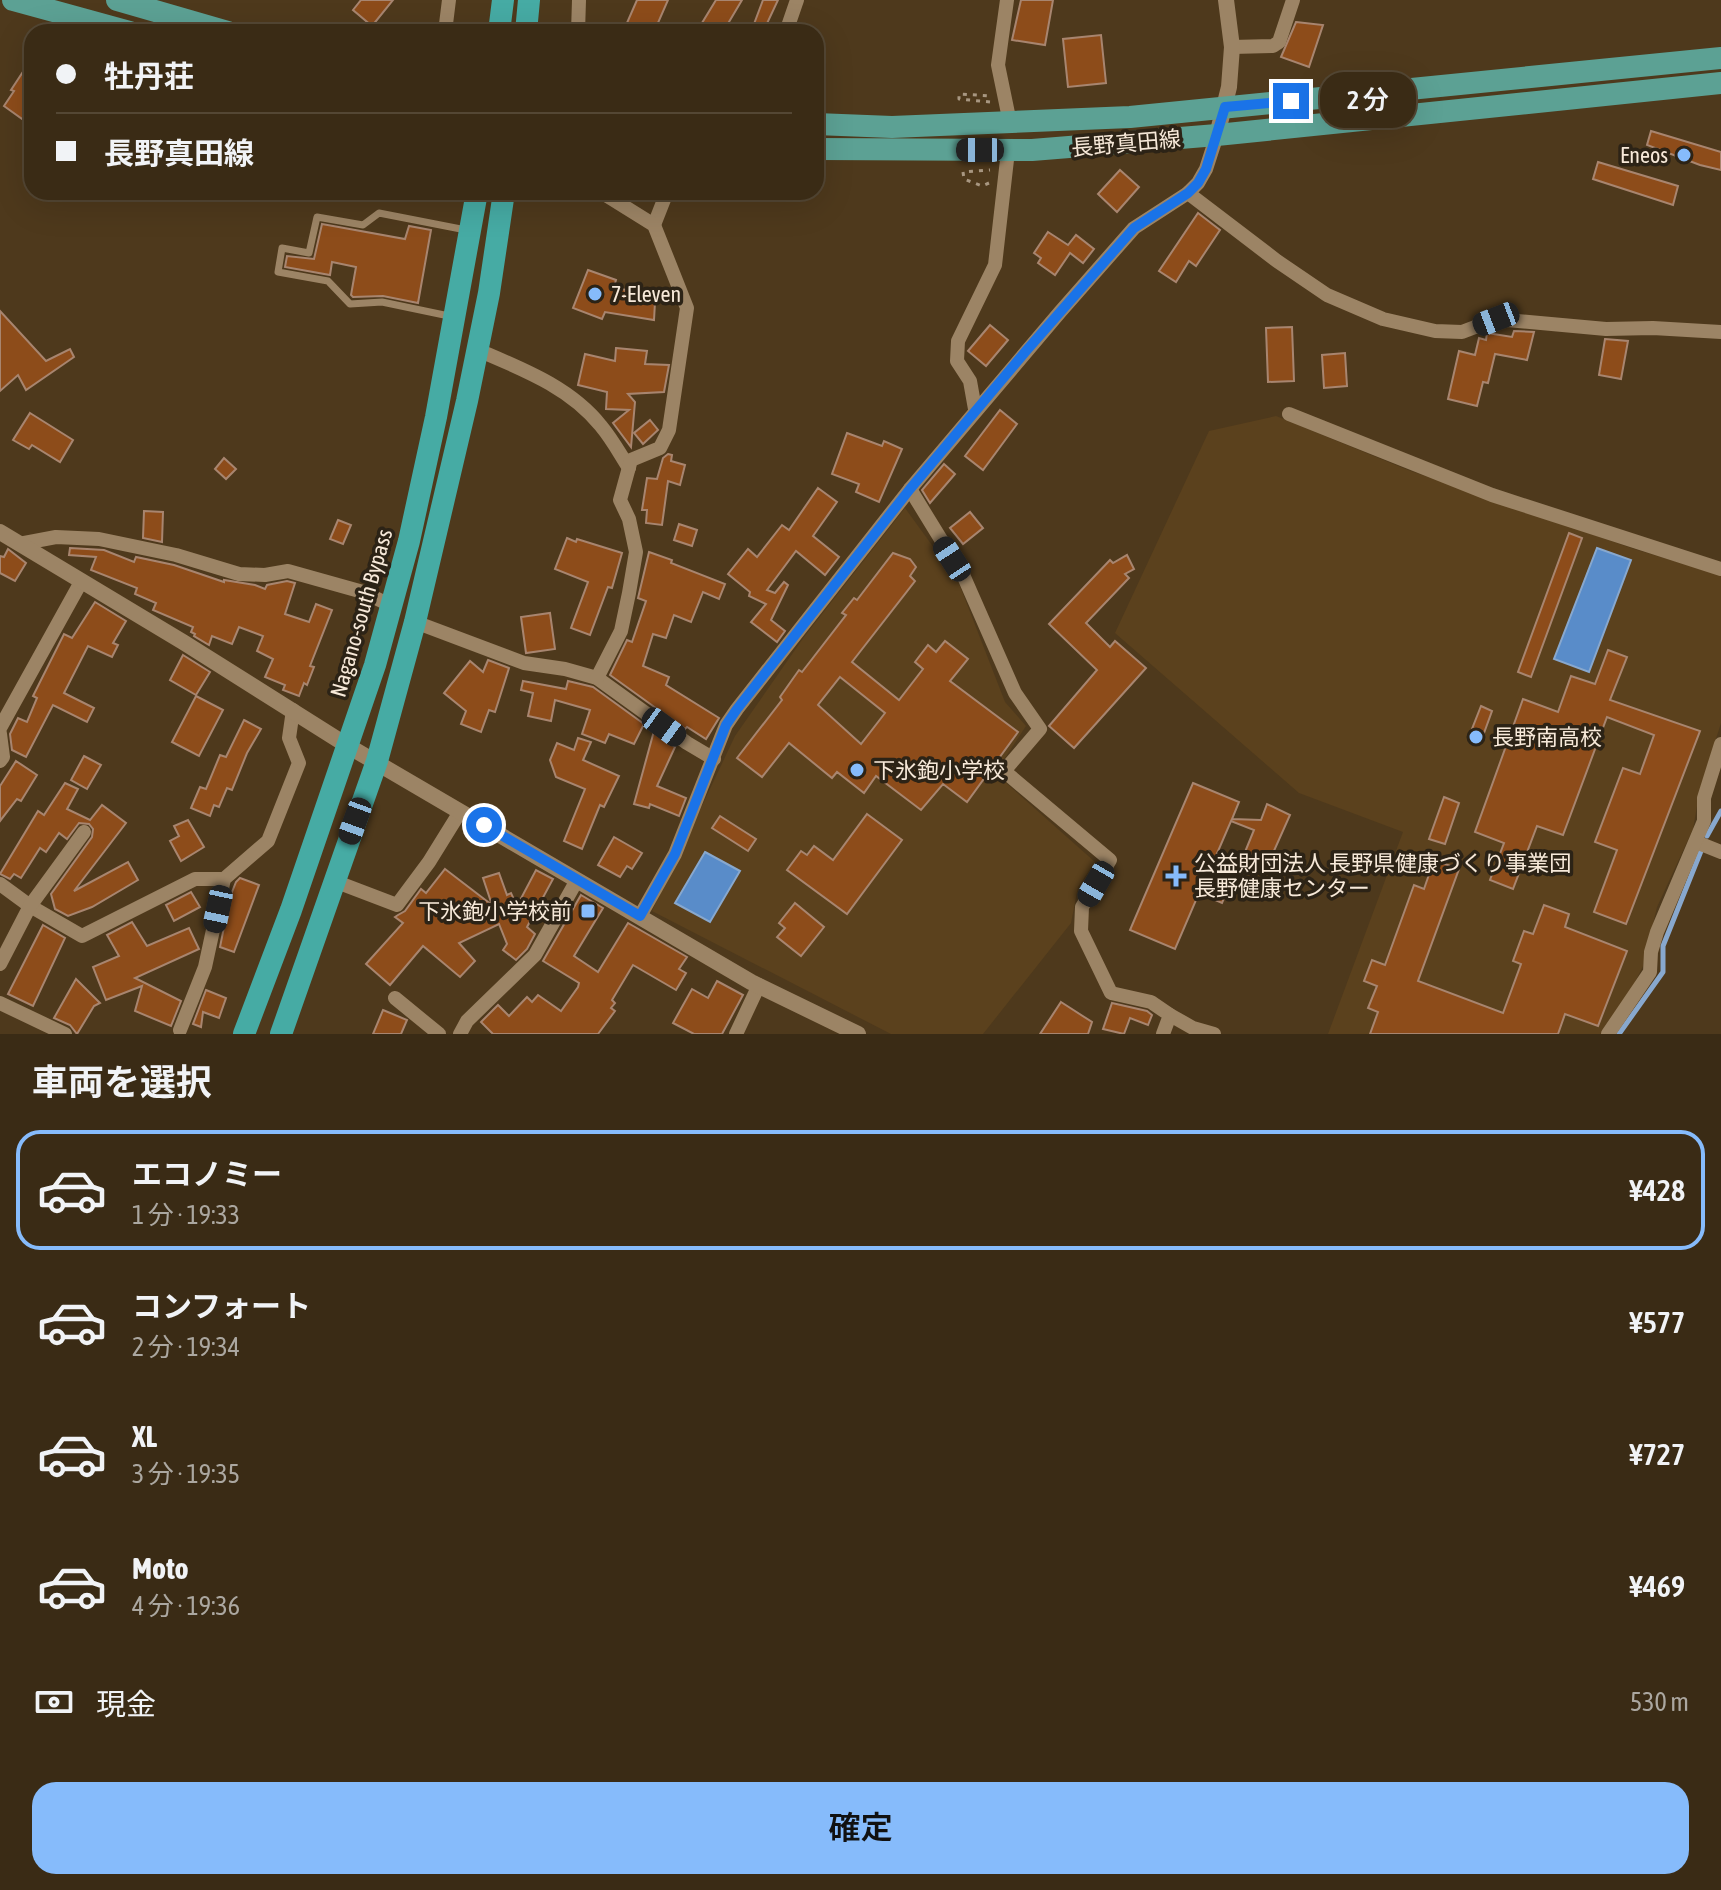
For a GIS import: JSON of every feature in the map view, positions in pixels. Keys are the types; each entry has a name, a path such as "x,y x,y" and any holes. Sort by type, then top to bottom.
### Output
{"highway":[{"path":"500,24 503,0"},
{"path":"527,24 529,0"},
{"name":"Nagano-south Bypass","path":"244,1034 375,665 409,541 455,318 476,200"},
{"path":"281,1034 377,761 415,622 478,350 503,200"}],"main road":[{"path":"13,0 101,24"},
{"path":"117,0 200,24"},
{"name":"長野真田線","path":"824,124 892,127 1130,117 1721,58"},
{"name":"長野真田線","path":"824,149 1008,151 1217,135 1721,83"}],"street":[{"path":"446,24 449,0"},
{"path":"578,24 579,0"},
{"path":"789,24 797,0"},
{"path":"1007,0 998,65 1010,123"},
{"path":"640,916 675,854 726,725 737,709 975,409 1134,228 1188,193 1206,169 1229,87 1232,47 1226,0"},
{"path":"1232,47 1273,46 1279,42 1293,0"},
{"path":"975,409 970,381 957,361 958,341 995,265 1008,151"},
{"path":"1188,193 1327,295 1383,319 1435,331 1462,332 1496,319 1606,329 1721,332"},
{"path":"597,678 621,631 636,552 629,519 620,500 631,460 660,448 669,430 687,308 654,225 614,200"},
{"path":"654,225 664,200"},
{"path":"478,350 534,374 581,405 602,426 629,468"},
{"path":"1289,414 1492,495 1721,569"},
{"path":"910,489 964,577 1015,693 1040,729 1004,771 1110,860 1082,907 1081,931 1111,993 1151,1002 1193,1028 1214,1034"},
{"path":"0,532 460,812 759,985 858,1034"},
{"path":"19,544 56,537 99,539 176,555 239,574 265,575 288,571 363,592 390,605"},
{"path":"0,761 3,757 0,731 81,582"},
{"path":"415,622 524,663 597,678 714,759"},
{"path":"180,1030 205,967 224,879 268,841 299,763 289,738 293,710"},
{"path":"1608,1034 1650,972 1651,952 1657,932 1704,821 1704,798 1721,744"},
{"path":"334,881 397,905 460,812"},
{"path":"0,964 30,906 84,832"},
{"path":"1696,842 1721,852"},
{"path":"0,884 30,906 82,936 195,879 224,879"},
{"path":"460,1034 467,1021 535,955 577,880"},
{"path":"736,1034 759,985"},
{"path":"395,998 439,1034"},
{"path":"0,1003 65,1034"},
{"path":"1163,1034 1170,1015"}],"lane":[{"path":"455,318 382,302 350,304 328,281 278,272 282,248 309,253 317,217 363,225 379,213 470,231"}],"path":[{"path":"991,102 959,99 959,94 996,96"},
{"path":"993,170 963,172 964,179 982,186 998,180"}],"shaded area":[{"name":"長野南高校","path":"1276,416 1408,470 1634,549 1721,575 1721,723 1700,789 1693,829 1657,907 1643,966 1625,1002 1602,1034 1328,1034 1403,832 1299,793 1115,633 1209,431"},
{"name":"下氷鉋小学校","path":"905,508 958,581 1005,702 1026,726 995,773 1095,862 1078,887 1071,923 983,1034 891,1034 652,911 735,736 804,637"}],"water":[{"path":"1597,548 1631,560 1589,672 1554,659"},
{"path":"705,852 740,871 710,922 675,903"}],"building":[{"path":"361,0 393,0 374,24 353,10"},
{"path":"637,0 668,0 658,24 626,24"},
{"path":"716,0 742,0 728,24 702,23"},
{"path":"763,0 778,0 767,24 754,24"},
{"path":"1021,0 1053,0 1045,45 1012,40"},
{"path":"1296,22 1323,25 1309,67 1281,57"},
{"path":"1101,35 1106,83 1068,87 1063,39"},
{"path":"24,70 24,120 4,106 14,91 11,90"},
{"path":"1651,131 1721,152 1721,170 1647,145"},
{"path":"1598,162 1678,186 1673,205 1593,179"},
{"path":"1120,170 1139,187 1117,212 1098,194"},
{"path":"1198,213 1220,230 1196,266 1189,261 1176,282 1159,271"},
{"path":"322,224 405,239 409,226 431,230 418,303 383,296 353,297 356,267 332,262 330,275 285,267 287,256 314,259"},
{"path":"1048,232 1068,245 1076,235 1094,249 1083,263 1070,253 1055,275 1038,263 1041,258 1034,253"},
{"path":"588,270 616,280 614,287 626,290 623,299 655,302 654,320 605,312 602,319 573,308"},
{"path":"0,311 46,361 70,349 74,357 26,390 18,375 0,391"},
{"path":"990,325 1008,340 986,366 968,351"},
{"path":"1292,327 1294,381 1268,382 1266,328"},
{"path":"1514,331 1534,332 1527,360 1495,354 1488,383 1483,382 1477,406 1448,399 1459,351 1475,355 1479,338 1486,340 1487,333 1512,337"},
{"path":"1605,339 1628,341 1621,379 1599,375"},
{"path":"616,348 647,351 645,364 669,365 664,392 628,394 635,402 631,447 613,423 629,410 606,409 607,392 578,385 585,354 615,361"},
{"path":"1345,353 1347,386 1324,388 1322,355"},
{"path":"1000,410 1017,424 983,470 965,456"},
{"path":"30,413 73,440 60,462 32,445 29,449 13,440"},
{"path":"650,420 658,430 643,444 634,433"},
{"path":"847,433 882,446 884,441 902,449 879,502 856,492 859,484 832,474"},
{"path":"672,455 671,461 685,465 680,485 668,481 662,525 646,523 647,510 642,510 647,478 657,479 663,458"},
{"path":"224,458 236,469 226,479 215,469"},
{"path":"944,464 955,474 930,503 922,490"},
{"path":"818,488 837,502 813,536 839,557 825,575 796,551 767,590 775,593 784,582 788,585 771,620 785,631 777,642 751,622 766,604 749,596 750,592 728,574 748,549 757,557 782,525 789,530"},
{"path":"144,511 163,512 162,542 143,538"},
{"path":"970,512 983,528 963,544 950,528"},
{"path":"338,520 351,525 343,544 330,539"},
{"path":"679,524 697,530 692,546 674,540"},
{"path":"1569,533 1582,538 1531,677 1518,672"},
{"path":"567,538 622,553 612,588 608,587 590,635 571,628 588,582 555,569"},
{"path":"70,548 104,550 134,562 136,557 174,565 224,582 265,589 267,585 287,581 295,583 285,614 309,622 316,604 332,610 310,666 314,667 307,685 304,683 299,696 283,690 285,685 265,677 273,659 257,651 263,636 239,627 232,644 212,636 209,645 194,636 191,632 193,627 153,610 156,603 135,594 137,588 91,570 96,557 69,555"},
{"path":"8,549 26,563 15,581 0,573 0,556 4,557"},
{"path":"649,552 725,584 719,599 703,592 691,622 674,615 666,638 653,634 643,666 669,677 666,685 719,718 706,739 687,727 685,729 610,675 627,640 632,642 646,601 638,598"},
{"path":"893,553 910,559 916,567 910,576 915,581 852,662 899,700 923,669 915,662 928,645 936,652 945,641 968,659 950,681 1018,732 967,802 943,784 921,810 876,776 864,793 837,772 832,778 789,743 762,777 737,758 782,700 780,697 799,670 802,672 846,615 842,613 854,598 857,600","holes":["840,677 885,713 861,744 818,705"]},
{"path":"1127,555 1134,569 1125,574 1129,578 1086,623 1110,647 1115,641 1146,668 1074,748 1049,726 1097,670 1049,624 1110,560 1113,563"},
{"path":"95,602 126,621 113,643 118,645 112,657 88,646 64,693 94,708 87,722 53,705 26,757 12,750 10,734 18,718 27,722 37,698 33,696 64,634 72,638"},
{"path":"550,613 555,649 526,653 521,617"},
{"path":"1608,650 1627,657 1610,700 1700,731 1626,924 1594,912 1617,850 1595,842 1623,768 1640,774 1654,735 1607,717 1563,835 1537,826 1513,889 1490,880 1504,843 1475,832 1523,699 1558,712 1571,676 1595,684"},
{"path":"183,655 210,672 196,695 170,680"},
{"path":"488,660 509,668 495,712 489,710 481,732 461,724 466,711 444,693 470,661 483,672"},
{"path":"523,681 566,689 568,681 593,687 644,724 634,744 609,734 605,743 582,734 590,710 555,700 551,721 528,716 533,693 521,690"},
{"path":"196,696 223,710 199,756 172,742"},
{"path":"1481,706 1492,711 1484,733 1472,729"},
{"path":"244,720 261,729 232,790 227,788 219,807 214,805 210,816 191,808 200,787 206,789 220,755 226,757"},
{"path":"654,731 675,747 657,786 686,798 679,816 650,804 649,808 634,804"},
{"path":"578,738 591,742 583,760 619,776 604,807 600,805 582,849 564,841 585,789 556,777 550,760 557,743 574,750"},
{"path":"84,756 101,765 87,789 71,780"},
{"path":"16,761 37,775 21,801 17,799 0,821 0,786"},
{"path":"65,783 78,789 67,809 90,820 102,805 126,823 74,891 128,862 138,880 92,907 68,916 55,909 51,894 92,837 93,829 89,824 79,823 67,839 59,833 46,852 40,848 21,878 14,874 10,879 0,874 38,811 44,815"},
{"path":"1193,783 1239,802 1232,819 1261,820 1267,804 1290,815 1269,862 1245,852 1254,830 1231,821 1206,879 1228,889 1222,903 1199,893 1175,949 1130,930"},
{"path":"1444,797 1459,803 1445,844 1429,839"},
{"path":"867,814 902,840 847,914 787,870 801,851 807,855 814,846 833,860"},
{"path":"720,816 756,839 748,851 712,828"},
{"path":"188,820 204,847 181,861 170,841 179,836 174,826"},
{"path":"614,837 642,853 632,869 627,866 620,877 598,865"},
{"path":"1434,860 1459,869 1418,981 1503,1013 1521,964 1513,961 1524,931 1533,934 1544,905 1569,914 1565,927 1627,951 1598,1026 1565,1014 1558,1034 1370,1034 1378,1012 1368,1008 1377,986 1364,981 1372,960 1385,965 1414,885 1424,889"},
{"path":"445,869 492,905 483,878 499,873 507,895 511,893 517,906 536,870 553,879 527,927 535,934 516,960 503,950 507,944 499,924 459,943 475,961 460,977 423,946 390,985 366,964 403,923 395,917 405,911 421,889 426,893"},
{"path":"240,878 259,885 234,952 220,947 230,897"},
{"path":"191,892 200,907 174,921 166,905"},
{"path":"581,895 603,908 574,956 598,972 628,923 687,957 679,969 686,973 676,990 633,965 612,1000 615,1003 611,1008 615,1011 598,1034 493,1034 481,1022 498,1005 509,1016 527,997 532,1002 538,995 561,1011 578,987 579,983 543,961"},
{"path":"795,903 824,927 801,956 777,937 785,928 779,923"},
{"path":"132,922 147,946 189,928 199,949 135,978 181,1001 171,1026 135,1011 142,986 106,1000 93,967 119,956 107,935"},
{"path":"43,925 65,938 33,1006 8,994"},
{"path":"76,979 100,1003 94,1006 77,1034 70,1025 54,1018"},
{"path":"717,981 743,995 722,1034 694,1034 673,1023 692,989 708,998"},
{"path":"206,990 226,998 219,1018 203,1012 201,1027 193,1024"},
{"path":"1061,1002 1092,1022 1088,1034 1040,1034"},
{"path":"1112,1003 1147,1011 1152,1015 1148,1025 1130,1018 1124,1034 1103,1029"},
{"path":"383,1010 407,1020 401,1034 373,1034"}],"waterway":[{"path":"1707,836 1721,811"},
{"path":"1619,1034 1663,972 1663,946 1701,851"}],"place":[{"name":"Eneos","path":"1684,155"},
{"name":"7-Eleven","path":"595,294"},
{"name":"長野南高校","path":"1476,737"},
{"name":"下氷鉋小学校","path":"857,770"},
{"name":"公益財団法人 長野県健康づくり事業団 長野健康センター","path":"1176,876"},
{"name":"下氷鉋小学校前","path":"588,911"}],"route":[{"path":"484,825 640,916 675,854 726,725 831,587 975,409 1134,228 1188,193 1198,183 1206,169 1225,107 1291,101"}]}
